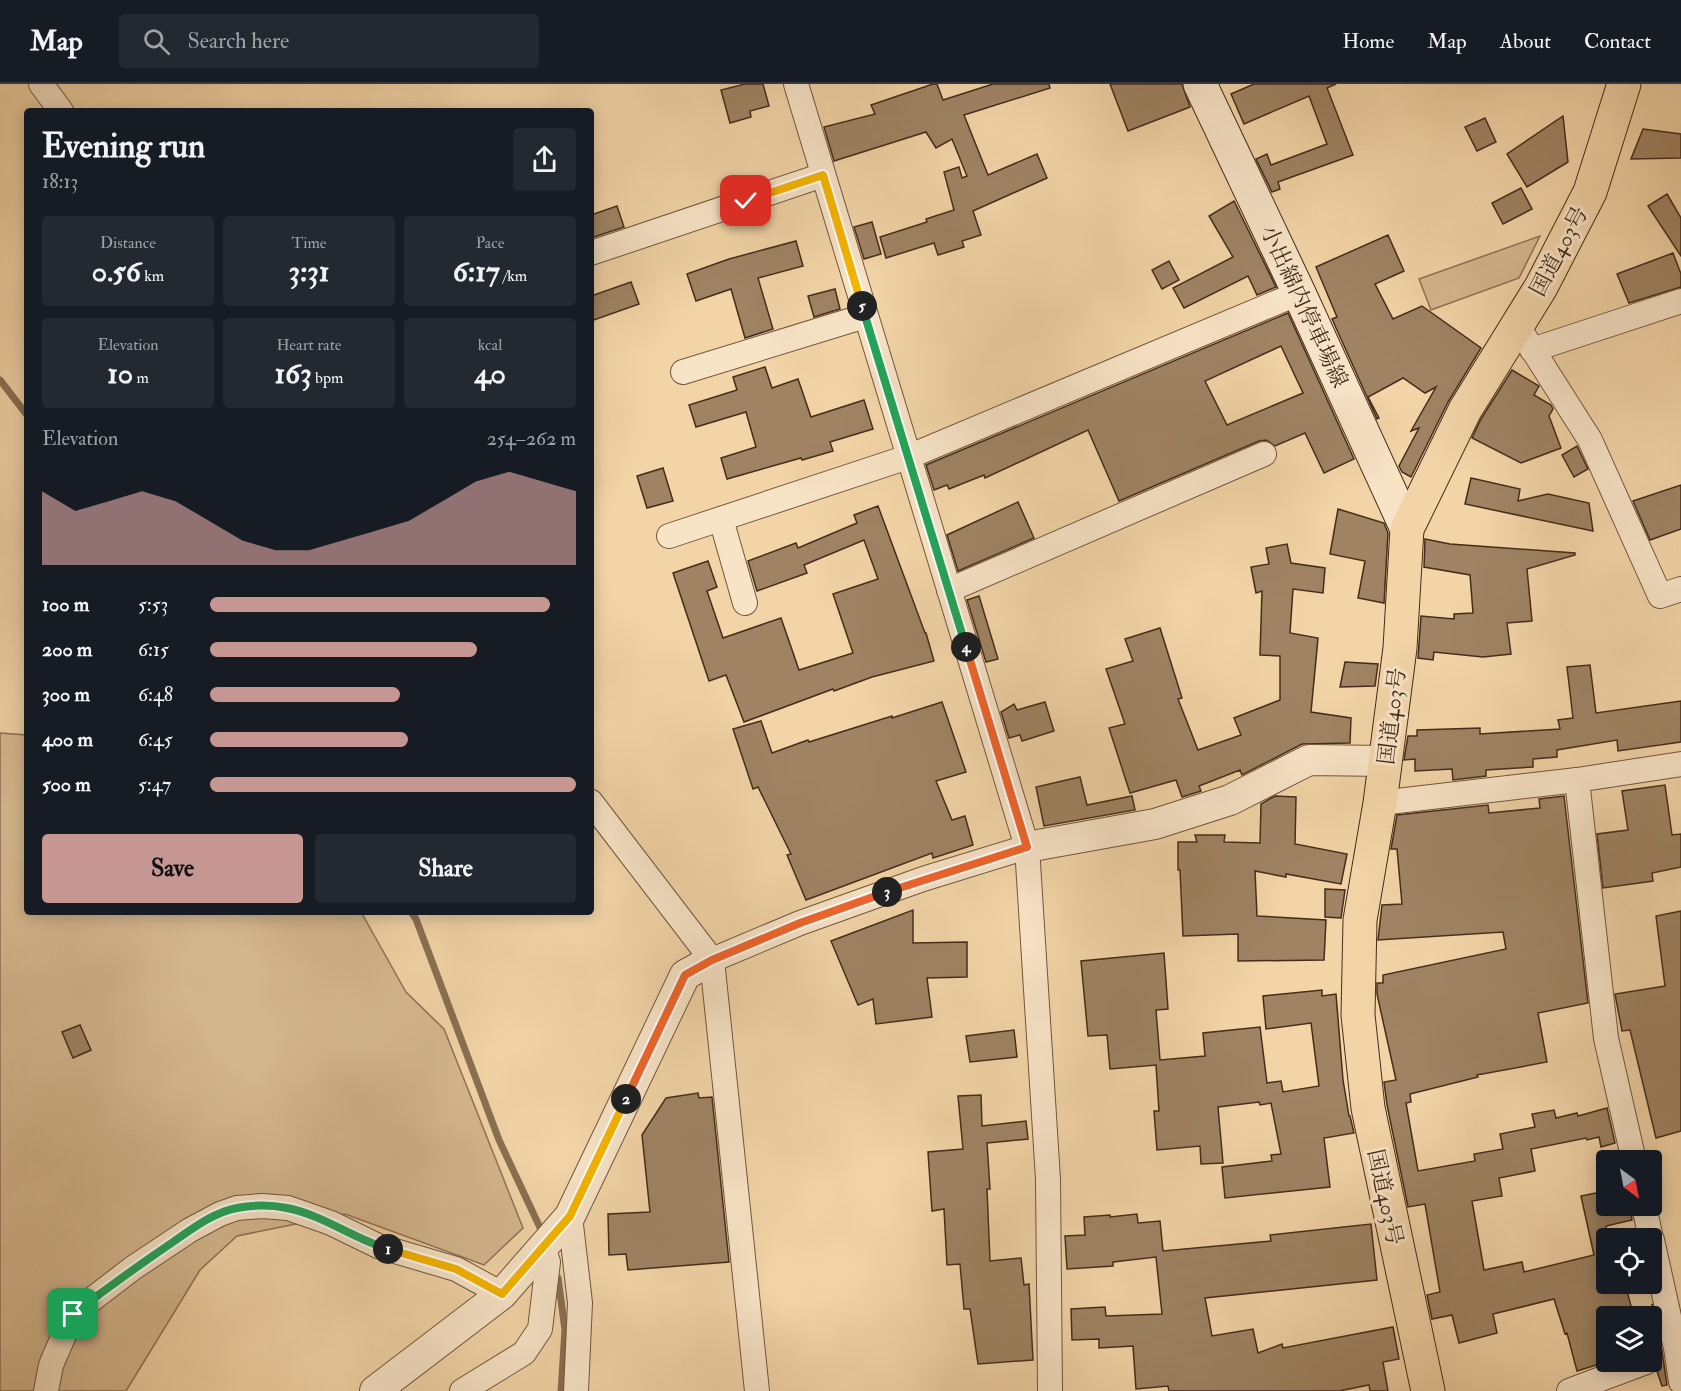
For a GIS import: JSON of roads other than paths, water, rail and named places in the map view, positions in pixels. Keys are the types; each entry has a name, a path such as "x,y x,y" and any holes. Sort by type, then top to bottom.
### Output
{"highway":[{"name":"国道403号","path":"1428,1391 1368,1108 1358,1015 1360,920 1380,802 1400,648 1407,529 1465,410 1525,338 1541,287 1590,192 1624,84"}],"main road":[{"name":"小出綿内停車場線","path":"1200,84 1407,529"}],"street":[{"path":"41,84 59,108"},
{"path":"796,84 1027,847 1048,1179 1050,1391"},
{"path":"594,252 823,175"},
{"path":"669,536 908,457 1299,293"},
{"path":"1681,301 1525,338 1590,440 1660,596 1681,589"},
{"path":"683,372 865,316"},
{"path":"949,590 1264,454"},
{"path":"721,519 745,603"},
{"path":"375,1391 502,1294 570,1216 685,975 712,960 800,923 923,879 1027,847 1155,824 1230,800 1309,760 1386,761"},
{"path":"1380,802 1577,780 1681,764"},
{"path":"1577,780 1606,1038 1631,1150"},
{"path":"594,806 712,960 757,1391"},
{"path":"46,1391 51,1365 73,1314 190,1230 237,1208 262,1206 288,1208 331,1223 378,1246 456,1269 502,1294"},
{"path":"570,1216 580,1303 576,1391"},
{"path":"462,1391 524,1353 540,1329 548,1262 543,1247"},
{"path":"1662,1283 1678,1347 1681,1382"},
{"path":"1662,1354 1678,1347"},
{"path":"1569,1391 1619,1372"}],"waterway":[{"path":"0,380 24,411"},
{"path":"413,915 499,1140 543,1234"},
{"path":"558,1278 565,1330 561,1391"}]}
